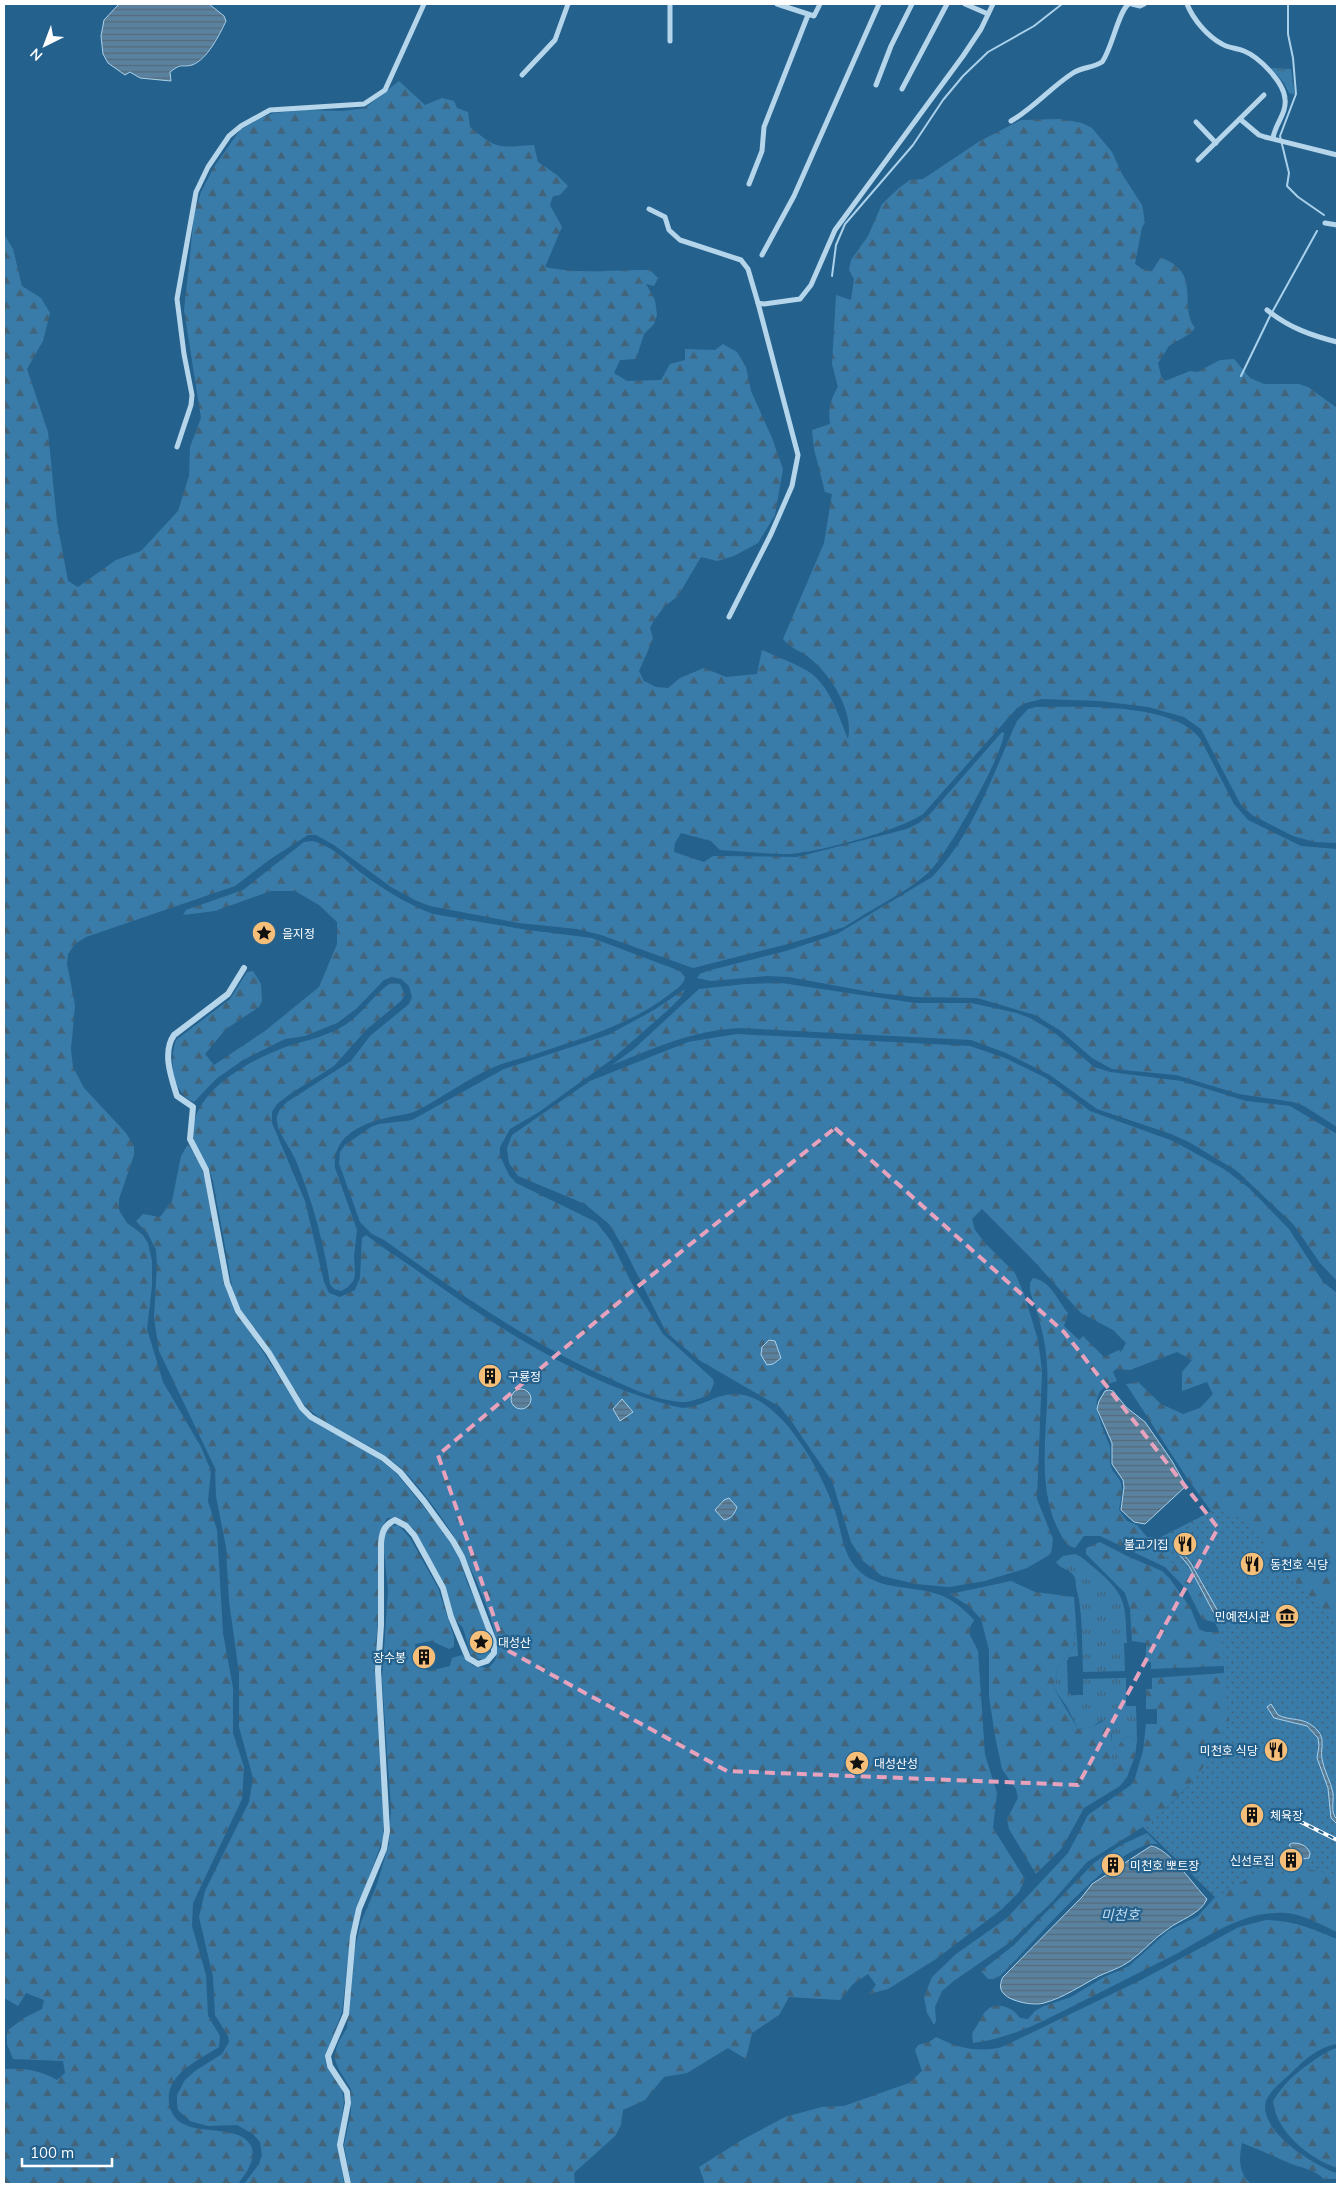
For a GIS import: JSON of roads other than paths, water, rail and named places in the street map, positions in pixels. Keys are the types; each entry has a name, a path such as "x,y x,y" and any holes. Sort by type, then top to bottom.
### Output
{"street":[{"path":"177,447 191,406 192,395 184,354 177,299 196,192 208,167 229,136 241,126 270,110 364,104 385,90 424,4"},
{"path":"522,75 555,40 568,4"},
{"path":"670,4 670,41"},
{"path":"777,4 814,16 820,4"},
{"path":"795,10 798,4"},
{"path":"762,255 794,196 879,4"},
{"path":"876,85 912,4"},
{"path":"902,89 947,4"},
{"path":"965,4 988,14"},
{"path":"758,303 800,300 806,294 835,230 963,56 993,4"},
{"path":"1012,121 1073,73 1102,62 1111,45 1122,10 1130,4 1140,6 1144,4"},
{"path":"1188,4 1197,21 1216,40 1224,46 1246,51 1258,59 1282,87 1286,99 1284,114 1274,131 1273,138"},
{"path":"749,184 762,151 764,127 808,15"},
{"path":"1198,160 1264,96"},
{"path":"1240,119 1259,135 1337,155"},
{"path":"1196,122 1216,143"},
{"path":"649,208 665,217 669,230 680,240 741,260 748,269 798,455 792,486 771,534 729,617"},
{"path":"1325,223 1337,225"},
{"path":"1267,310 1285,324 1315,336 1337,342"},
{"path":"244,968 228,994 174,1035 170,1040 168,1059 178,1096 193,1107 190,1139 206,1170 227,1283 238,1311 269,1353 302,1408 311,1417 383,1458 400,1472 424,1500 462,1557 494,1642 494,1653 487,1661 478,1664 468,1658 451,1617 443,1588 414,1536 401,1522 395,1520 388,1524 382,1533 381,1543 382,1625 378,1670 387,1831 382,1857 359,1909 353,1936 346,2014 328,2056 330,2066 347,2092 348,2103 340,2145 348,2184"}],"water":[{"path":"119,4 209,4 224,16 226,21 203,58 192,65 180,66 174,69 170,72 171,81 140,78 130,72 125,75 108,63 103,54 101,36 104,20"},
{"path":"769,1340 775,1341 781,1358 773,1364 767,1365 761,1355 762,1347"},
{"path":"517,1389 525,1389 531,1395 531,1403 525,1409 517,1409 511,1403 511,1395"},
{"path":"1105,1391 1113,1391 1126,1407 1145,1422 1172,1461 1186,1486 1145,1524 1134,1522 1121,1510 1123,1480 1112,1464 1112,1443 1097,1409"},
{"path":"622,1399 633,1412 620,1421 613,1409"},
{"path":"729,1498 737,1507 729,1518 724,1520 715,1510 724,1500"},
{"path":"1176,1545 1190,1562 1223,1620 1219,1623 1189,1566 1173,1547"},
{"path":"1271,1704 1278,1715 1301,1720 1310,1724 1318,1731 1322,1739 1322,1759 1333,1793 1333,1811 1337,1824 1331,1818 1328,1788 1317,1758 1318,1738 1307,1726 1274,1718 1267,1707"},
{"path":"1292,1843 1305,1846 1310,1853 1309,1858 1302,1859 1289,1845"},
{"name":"미천호","path":"1151,1846 1166,1853 1207,1899 1200,1909 1163,1933 1119,1968 1099,1976 1058,1998 1040,2004 1029,2004 1007,1997 1000,1986 1003,1977 1082,1897 1092,1884"}],"waterway":[{"path":"832,276 836,245 845,224 913,145 943,100 963,76 988,52 1034,26 1062,4"},
{"path":"1288,4 1288,34 1293,58 1296,94 1280,136 1289,173 1287,186 1298,197 1324,215"},
{"path":"1241,376 1270,316 1317,231"}],"railway":[{"path":"1289,1816 1337,1840"}],"place":[{"name":"을지정","path":"264,933"},
{"name":"구룡정","path":"490,1376"},
{"name":"불고기집","path":"1185,1544"},
{"name":"동천호 식당","path":"1252,1564"},
{"name":"민예전시관","path":"1287,1616"},
{"name":"대성산","path":"481,1642"},
{"name":"장수봉","path":"424,1657"},
{"name":"미천호 식당","path":"1276,1750"},
{"name":"대성산성","path":"857,1763"},
{"name":"체육장","path":"1252,1815"},
{"name":"신선로집","path":"1291,1860"},
{"name":"미천호 뽀트장","path":"1113,1865"}]}
